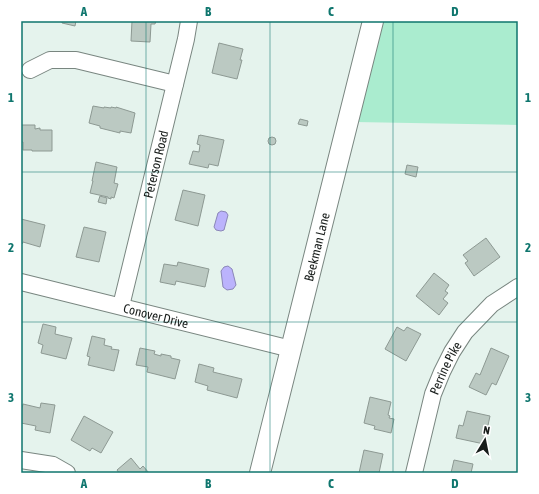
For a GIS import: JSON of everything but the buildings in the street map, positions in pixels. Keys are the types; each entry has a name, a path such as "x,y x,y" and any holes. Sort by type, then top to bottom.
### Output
{"street":[{"name":"Peterson Road","path":"121,306 186,39 189,21"},
{"name":"Beekman Lane","path":"260,473 373,21"},
{"path":"30,70 50,60 76,60 175,84"},
{"name":"Conover Drive","path":"21,282 291,349"},
{"name":"Perrine Pike","path":"414,473 433,394 452,352 465,332 492,304 518,287"},
{"path":"21,460 52,465 67,473"}],"green space":[{"path":"381,21 518,21 518,125 355,122"}],"shaded area":[{"path":"221,211 226,212 228,215 224,230 221,231 216,230 214,227 218,213"},
{"path":"228,266 232,269 236,285 233,289 227,290 223,287 221,271 224,267"}]}
